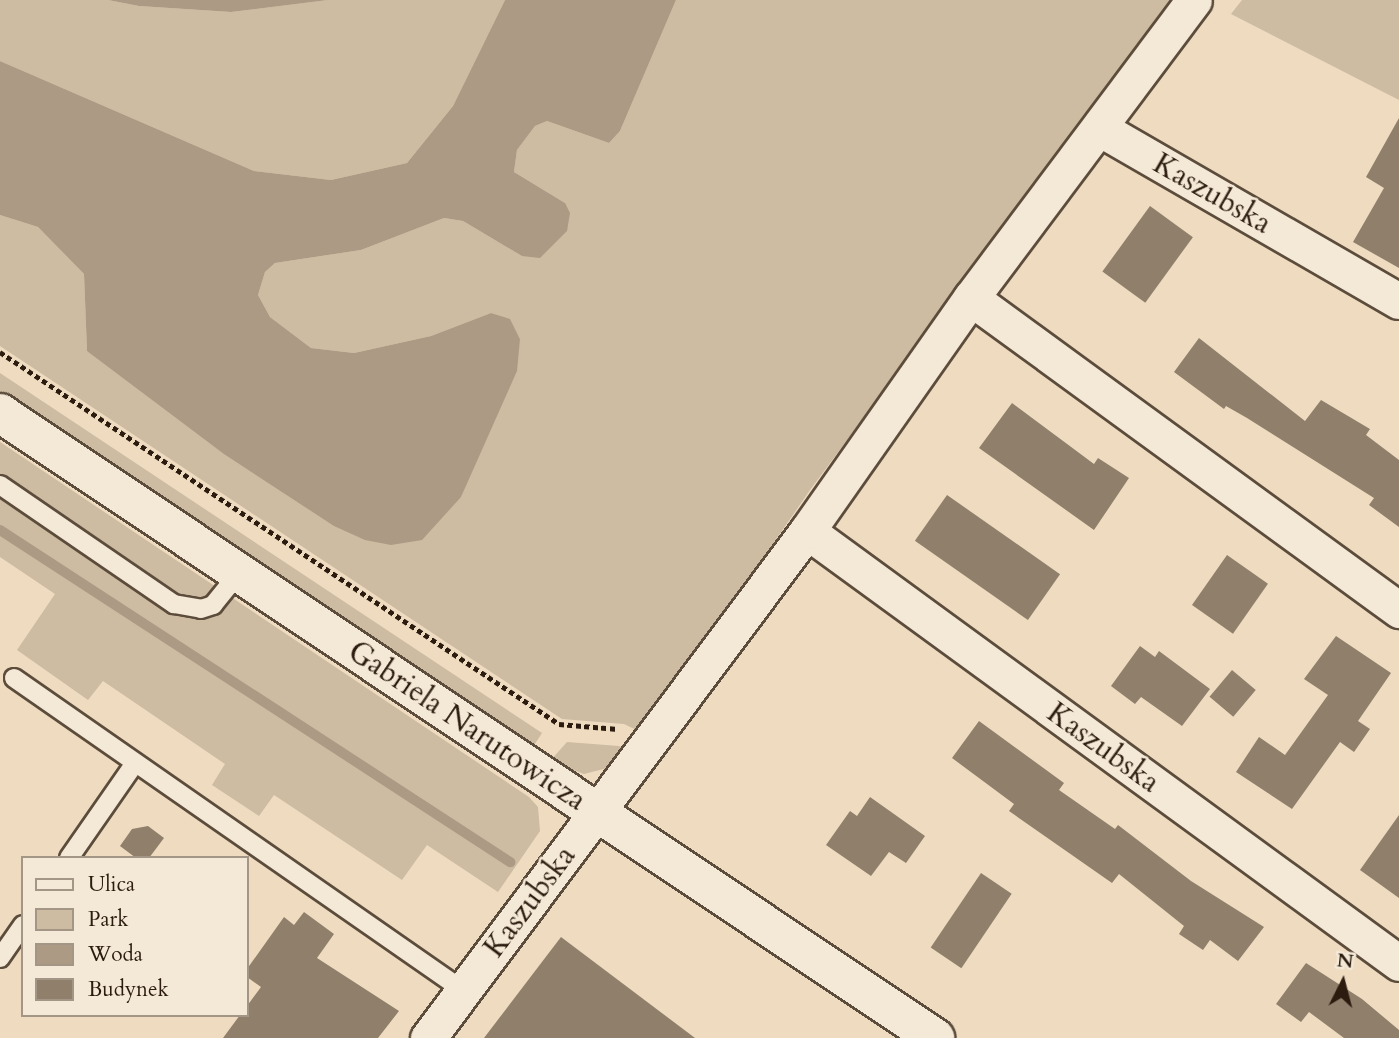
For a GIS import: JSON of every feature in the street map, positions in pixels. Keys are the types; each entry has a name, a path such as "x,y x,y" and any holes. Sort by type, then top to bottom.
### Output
{"main road":[{"name":"Gabriela Narutowicza","path":"0,413 935,1038"}],"street":[{"name":"Kaszubska","path":"428,1038 807,531 971,298 1194,0"},
{"name":"Kaszubska","path":"1099,128 1399,301"},
{"path":"971,298 1399,610"},
{"name":"Kaszubska","path":"807,531 1399,963"}],"lane":[{"path":"0,485 174,604 201,609 213,604 239,573"},
{"path":"14,678 464,991"},
{"path":"70,856 135,763"},
{"path":"0,958 21,928"}],"path":[{"path":"0,352 559,724 622,729 629,736"}],"green space":[{"path":"0,0 108,0 139,6 231,12 328,0 505,0 453,106 407,163 331,180 254,171 0,61"},
{"path":"676,0 1173,0 810,490 643,733 624,724 562,719 0,346 0,215 38,227 84,274 87,351 461,497 520,339 510,320 491,313 431,336 354,353 311,348 270,317 258,295 265,272 275,263 361,250 444,218 463,221 522,256 565,203 514,172 517,150 535,126 547,121 609,143 620,131"},
{"path":"1242,0 1399,0 1399,100 1231,14"},
{"path":"0,373 542,733 531,750 0,394"},
{"path":"0,442 529,797 538,807 540,831 498,892 427,845 402,880 274,795 259,816 212,785 225,764 103,681 88,700 17,650 55,594 0,557"},
{"path":"567,742 619,746 629,751 615,766 584,774 550,761"}],"water":[{"path":"108,0 328,0 231,12 139,6"},
{"path":"505,0 676,0 620,131 609,143 547,121 535,126 517,150 514,172 565,203 570,213 567,231 540,258 522,256 463,221 444,218 361,250 275,263 265,272 258,295 270,317 311,348 354,353 431,336 491,313 510,319 520,339 517,371 461,497 422,540 391,545 365,540 334,526 224,454 87,351 84,274 38,227 0,215 0,61 254,171 331,180 407,163 453,106"}],"building":[{"path":"1399,118 1399,268 1353,242 1384,188 1366,177"},
{"path":"1150,206 1193,237 1145,303 1102,272"},
{"path":"1199,338 1305,421 1321,400 1370,429 1366,435 1399,460 1399,527 1369,505 1374,498 1247,418 1226,406 1224,409 1174,372"},
{"path":"1012,403 1094,464 1098,458 1129,478 1094,530 979,448"},
{"path":"947,495 1060,574 1028,620 915,541"},
{"path":"1227,555 1268,584 1233,634 1192,605"},
{"path":"1336,636 1391,673 1358,721 1370,729 1354,752 1340,742 1292,809 1236,772 1259,737 1285,755 1328,695 1304,679"},
{"path":"1140,646 1155,657 1159,651 1210,689 1182,726 1141,697 1135,704 1111,686"},
{"path":"1232,670 1256,690 1233,717 1210,697"},
{"path":"979,721 1064,783 1059,790 1115,829 1118,825 1191,881 1264,927 1238,961 1210,940 1203,950 1179,934 1184,926 1119,874 1112,883 1009,811 1014,804 952,758"},
{"path":"870,797 925,836 906,863 889,852 871,876 826,845 850,811 857,816"},
{"path":"1399,815 1399,898 1360,870"},
{"path":"148,826 164,838 150,856 133,856 120,846 132,829"},
{"path":"981,873 1012,894 961,968 931,948"},
{"path":"304,912 334,934 317,958 399,1011 378,1038 223,1038 239,1017 248,1017 248,1005 261,987 248,978 248,968 284,917 294,925"},
{"path":"561,937 695,1038 484,1038"},
{"path":"1306,963 1362,999 1399,1030 1399,1038 1344,1038 1309,1012 1301,1022 1276,1004"}],"waterway":[{"path":"0,530 510,862"}]}
